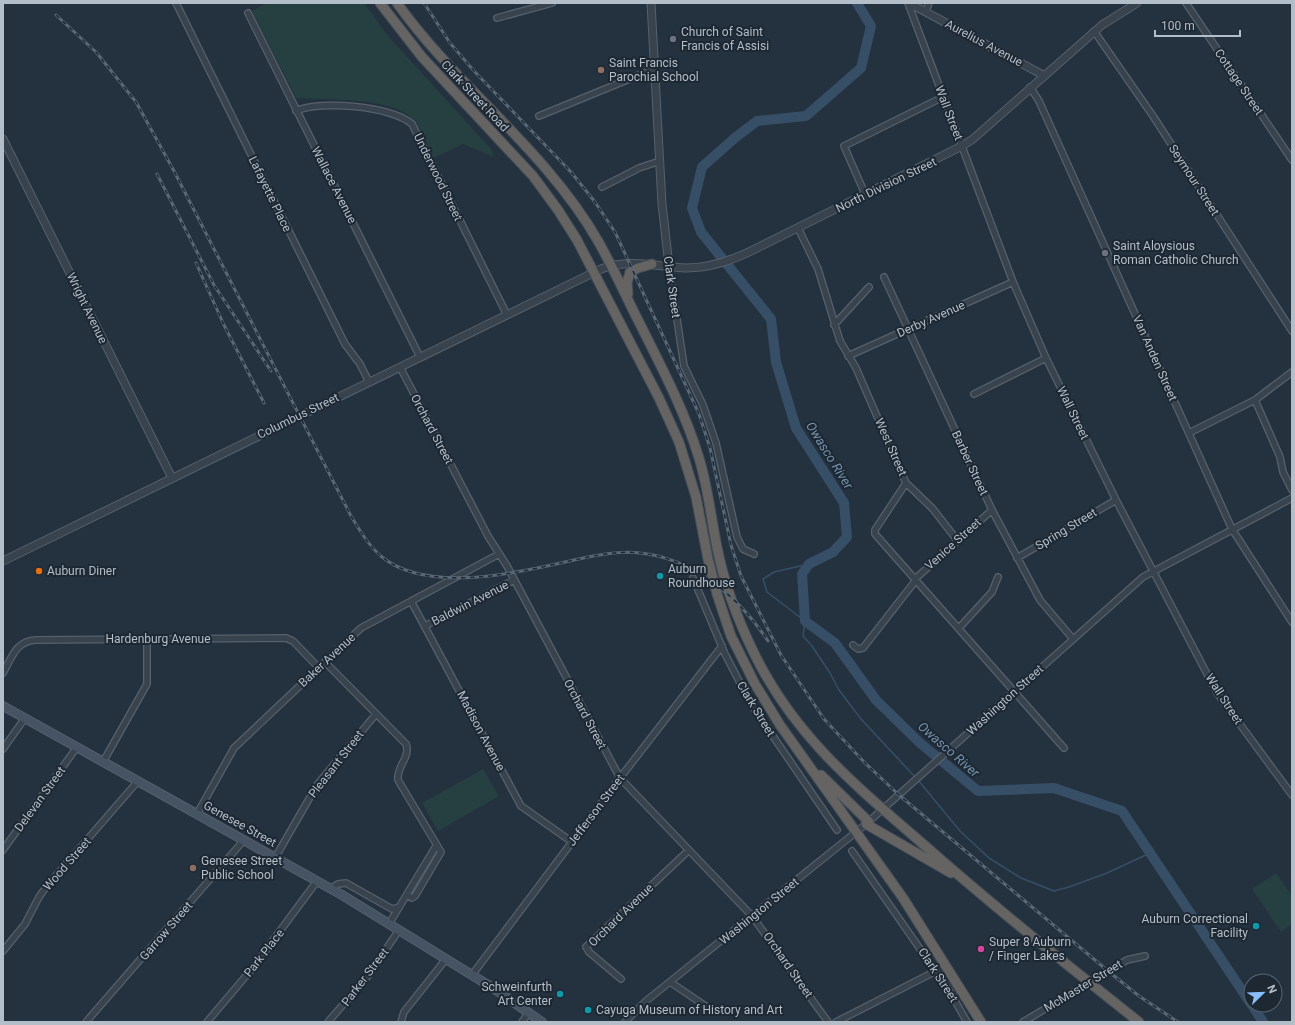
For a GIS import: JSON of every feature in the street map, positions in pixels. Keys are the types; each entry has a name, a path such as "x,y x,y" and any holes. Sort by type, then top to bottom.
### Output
{"highway":[{"name":"Clark Street Road","path":"380,3 422,57 533,176 577,240 659,398 679,442 696,497 714,584 724,617 740,656 764,700 811,768"},
{"path":"397,3 434,51 542,165 564,191 593,233 612,266 669,381 692,435 704,476 717,547 727,588 740,622 759,664 782,701 807,736 833,765 959,876 1139,1022"},
{"path":"631,305 627,286 628,276 633,270 652,264"},
{"path":"811,768 868,823 936,866 959,876"},
{"path":"811,768 907,904 981,1022"}],"main road":[{"name":"Genesee Street","path":"3,706 317,881 472,975 542,1022"}],"street":[{"name":"Lafayette Place","path":"176,3 345,344 360,364 369,382"},
{"path":"497,18 552,3"},
{"name":"Clark Street","path":"651,3 660,161 669,266 684,366 703,405 716,443 739,541 744,550 754,554"},
{"name":"Aurelius Avenue","path":"909,3 928,6 1043,75"},
{"name":"Wall Street","path":"909,3 1013,282 1046,358 1116,500 1217,693 1292,794"},
{"name":"North Division Street","path":"594,273 612,266 627,263 694,268 723,263 752,251 962,146 973,139 1094,31 1137,3"},
{"name":"Cottage Street","path":"1186,3 1292,160"},
{"name":"Wallace Avenue","path":"248,13 420,357"},
{"name":"Seymour Street","path":"1094,31 1157,122 1292,331"},
{"path":"539,116 654,69"},
{"name":"Van Anden Street","path":"1030,87 1039,101 1232,529 1292,622"},
{"path":"865,194 844,146 943,97"},
{"name":"Underwood Street","path":"296,111 316,106 360,108 394,114 412,124 507,315"},
{"name":"Wright Avenue","path":"3,139 172,478"},
{"path":"602,187 639,168 660,161"},
{"name":"West Street","path":"798,228 818,270 834,325 848,356 856,368 906,483 875,530 875,534 1064,748"},
{"name":"Columbus Street","path":"3,561 594,273"},
{"name":"Barber Street","path":"884,277 992,510 1017,558 1040,600 1073,639"},
{"name":"Derby Avenue","path":"848,356 1013,282"},
{"path":"834,325 868,287"},
{"path":"974,394 1046,358"},
{"name":"Orchard Street","path":"400,367 620,778 752,916 828,1022"},
{"path":"1189,433 1255,400 1292,372"},
{"path":"1255,400 1280,458 1283,472 1292,490"},
{"path":"906,483 933,509 957,540"},
{"name":"Washington Street","path":"625,1022 644,1003 868,823 1014,691 1153,570 1292,498"},
{"name":"Spring Street","path":"1017,558 1116,500"},
{"name":"Venice Street","path":"853,645 858,648 863,648 915,579 992,510"},
{"name":"Baker Avenue","path":"197,814 234,748 365,625 499,554"},
{"path":"959,628 992,592 998,577"},
{"name":"Clark Street","path":"693,578 722,646 751,704 837,830"},
{"name":"Baldwin Avenue","path":"425,626 514,580"},
{"name":"Madison Avenue","path":"411,601 521,806 572,842"},
{"name":"Hardenburg Avenue","path":"3,673 18,647 28,640 286,638 293,641 319,668"},
{"path":"103,762 147,684 147,639"},
{"name":"Jefferson Street","path":"472,975 620,778 722,646"},
{"path":"325,662 406,744 407,754 398,773 398,780 436,846 389,924"},
{"name":"Pleasant Street","path":"275,858 317,785 376,714"},
{"path":"3,749 25,718"},
{"name":"Delevan Street","path":"3,850 77,747"},
{"name":"Wood Street","path":"3,951 25,924 38,897 138,781"},
{"name":"Garrow Street","path":"86,1022 244,840"},
{"name":"Orchard Avenue","path":"621,980 588,952 586,947 689,850"},
{"name":"Clark Street","path":"852,851 950,992 967,1022"},
{"name":"Park Place","path":"207,1022 250,970 317,881"},
{"path":"330,889 338,884 346,883 392,909 400,907"},
{"name":"Parker Street","path":"328,1022 368,976 399,930"},
{"name":"McMaster Street","path":"1023,1022 1127,960 1145,956"},
{"path":"401,1022 404,1012 446,959"},
{"path":"836,1022 936,972"},
{"path":"670,982 713,1011"},
{"path":"522,1022 529,1012"}],"green space":[{"path":"267,3 364,3 390,38 491,149 494,157 463,144 434,158 415,121 402,111 389,106 357,101 296,98 252,11"},
{"path":"483,769 499,796 438,831 422,803"},
{"path":"1276,873 1292,896 1292,924 1281,932 1252,889"}],"waterway":[{"name":"Owasco River","path":"857,3 871,26 861,68 806,116 757,121 736,137 702,167 692,208 701,232 771,319 776,362 796,428 844,503 847,537 833,552 809,564 802,574 805,621 835,643 876,700 920,743 978,791 1054,788 1122,811 1243,992"},
{"path":"809,564 774,572 763,579 767,592 805,621 803,636 812,646 830,673 839,690 861,719 916,778"},
{"path":"918,780 960,831 989,858 1021,878 1054,891 1107,873 1150,853"},
{"name":"Owasco River","path":"1257,1013 1263,1022"}],"railway":[{"path":"424,3 450,43 474,71 571,172 595,202 615,232 699,414 710,448 731,545 741,576 781,655 824,719 865,763 899,795 1108,971 1139,996 1178,1022"},
{"path":"56,15 96,52 136,102 174,171 351,516 361,533 377,553 401,568 422,575 446,578 471,578 496,575 612,553 631,552 660,556 696,572 713,583 744,610 768,641"},
{"path":"157,174 214,285 271,371"},
{"path":"196,263 224,325 264,403"}],"place":[{"name":"Church of Saint Francis of Assisi","path":"673,39"},
{"name":"Saint Francis Parochial School","path":"601,70"},
{"name":"Saint Aloysious Roman Catholic Church","path":"1105,253"},
{"name":"Auburn Diner","path":"39,571"},
{"name":"Auburn Roundhouse","path":"660,576"},
{"name":"Genesee Street Public School","path":"193,868"},
{"name":"Auburn Correctional Facility","path":"1256,926"},
{"name":"Super 8 Auburn / Finger Lakes","path":"981,949"},
{"name":"Schweinfurth Art Center","path":"560,994"},
{"name":"Cayuga Museum of History and Art","path":"588,1010"}]}
